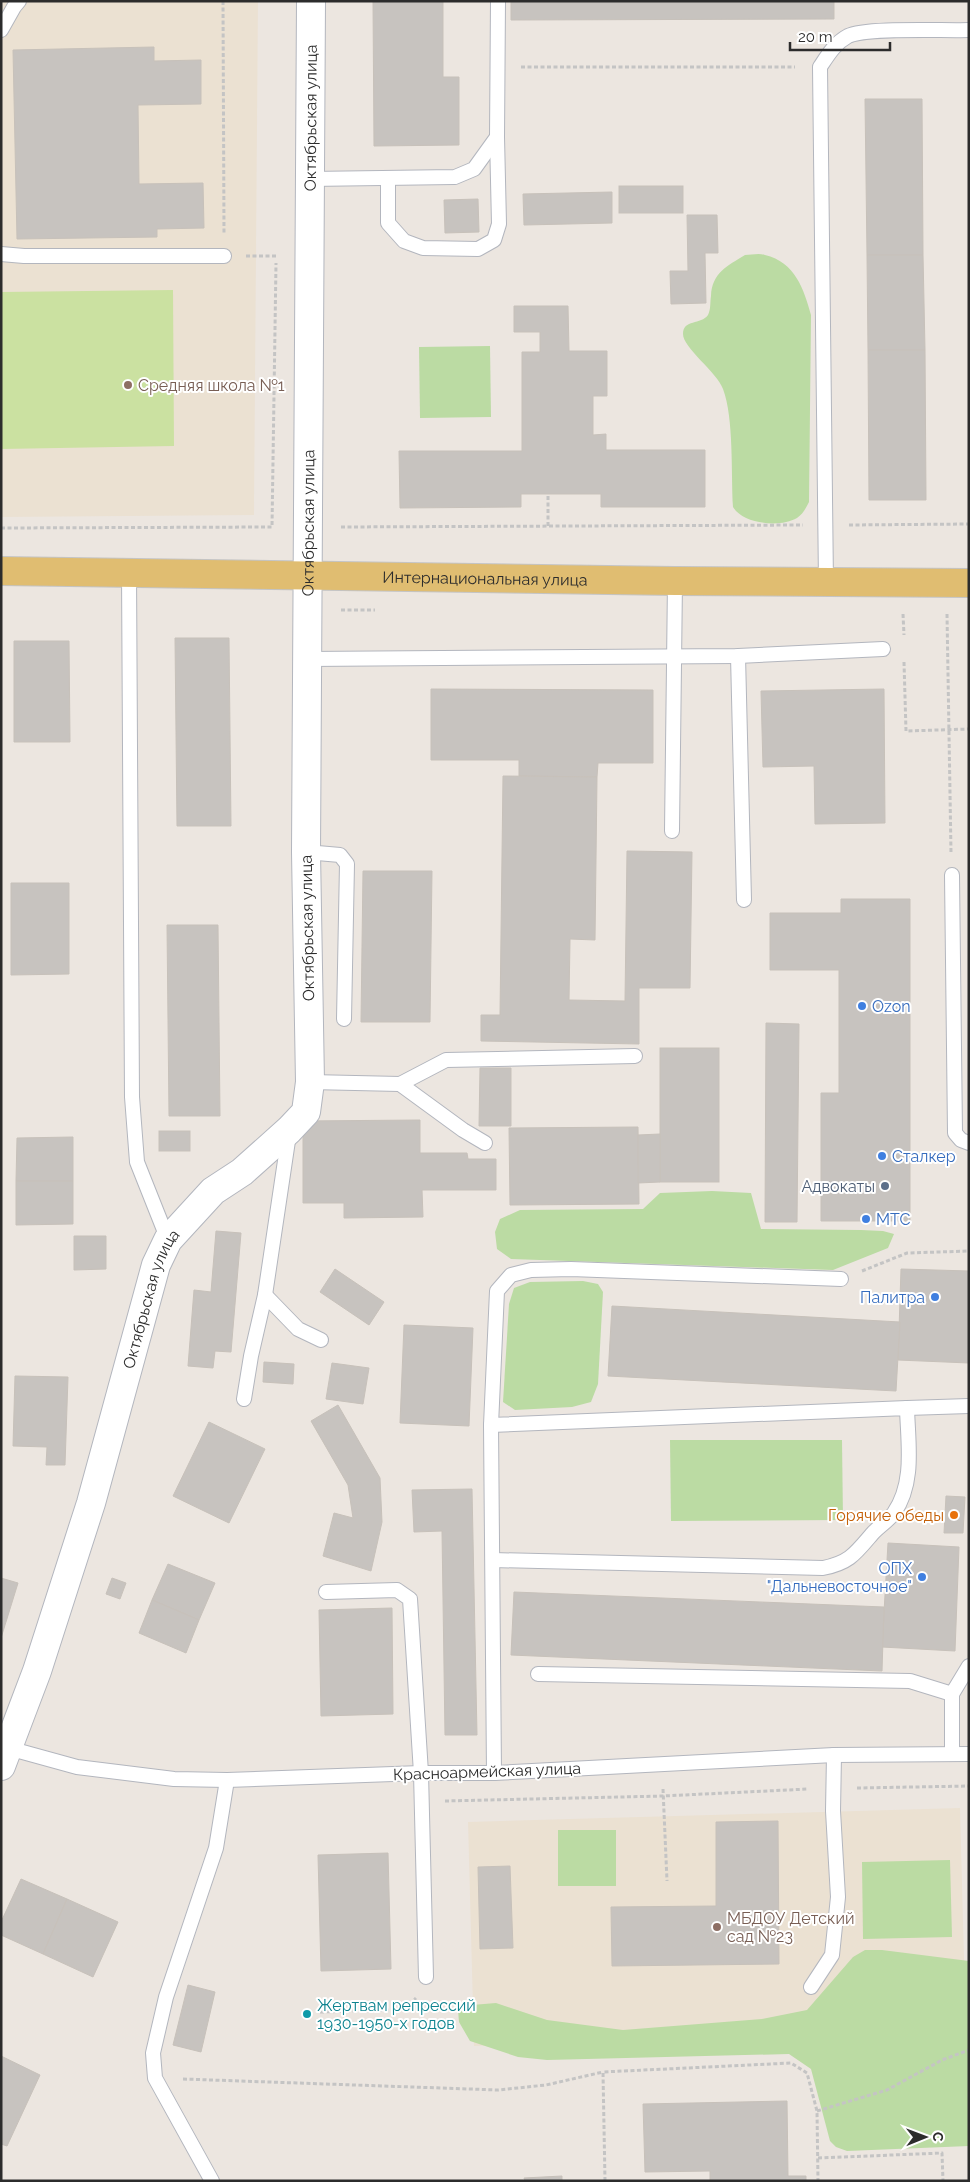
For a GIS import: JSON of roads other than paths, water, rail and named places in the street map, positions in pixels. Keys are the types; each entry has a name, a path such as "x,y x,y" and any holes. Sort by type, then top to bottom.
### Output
{"main road":[{"name":"Интернациональная улица","path":"1,571 826,583 969,583"}],"street":[{"name":"Октябрьская улица","path":"5,1757 37,1671 91,1503 156,1264 168,1240 213,1191 242,1172 289,1130 306,1112 310,1082 306,852 310,1"}],"lane":[{"path":"1,30 19,1"},
{"path":"388,179 388,223 404,241 422,248 478,249 494,240 499,224 497,137 498,1"},
{"path":"826,583 820,67 835,46 850,35 874,31 969,30"},
{"path":"309,179 455,177 474,169 497,137"},
{"path":"1,254 24,256 224,256"},
{"path":"129,572 132,1097 137,1162 168,1240"},
{"path":"672,831 675,581"},
{"path":"307,659 738,656 883,649"},
{"path":"738,656 744,900"},
{"path":"306,852 340,855 347,864 344,1019"},
{"path":"952,875 955,1133 961,1140 969,1143"},
{"path":"310,1082 400,1084 446,1060 634,1056"},
{"path":"400,1084 462,1130 485,1143"},
{"path":"244,1399 251,1356 265,1295 289,1130"},
{"path":"494,1773 491,1425 497,1291 511,1275 531,1270 571,1269 841,1279"},
{"path":"265,1295 292,1323 322,1340"},
{"path":"491,1425 969,1406"},
{"path":"493,1560 823,1568 838,1565 854,1556 873,1533 893,1514 905,1493 908,1477 907,1408"},
{"path":"326,1592 397,1590 410,1599 421,1773 426,1977"},
{"path":"952,1754 952,1694 969,1666"},
{"path":"538,1674 910,1681 952,1694"},
{"name":"Красноармейская улица","path":"5,1757 174,1779 227,1780 421,1773 494,1773 834,1755 969,1754"},
{"path":"811,1987 832,1955 838,1897 833,1788 834,1755"},
{"path":"212,2181 155,2078 153,2052 166,1997 216,1848 227,1780"}],"place":[{"name":"Средняя школа №1","path":"128,385"},
{"name":"Ozon","path":"862,1006"},
{"name":"Сталкер","path":"882,1156"},
{"name":"Адвокаты","path":"885,1186"},
{"name":"МТС","path":"866,1219"},
{"name":"Палитра","path":"935,1297"},
{"name":"Горячие обеды","path":"954,1515"},
{"name":"ОПХ \"Дальневосточное\"","path":"922,1577"},
{"name":"МБДОУ Детский сад №23","path":"717,1927"},
{"name":"Жертвам репрессий 1930-1950-х годов","path":"307,2014"}]}
